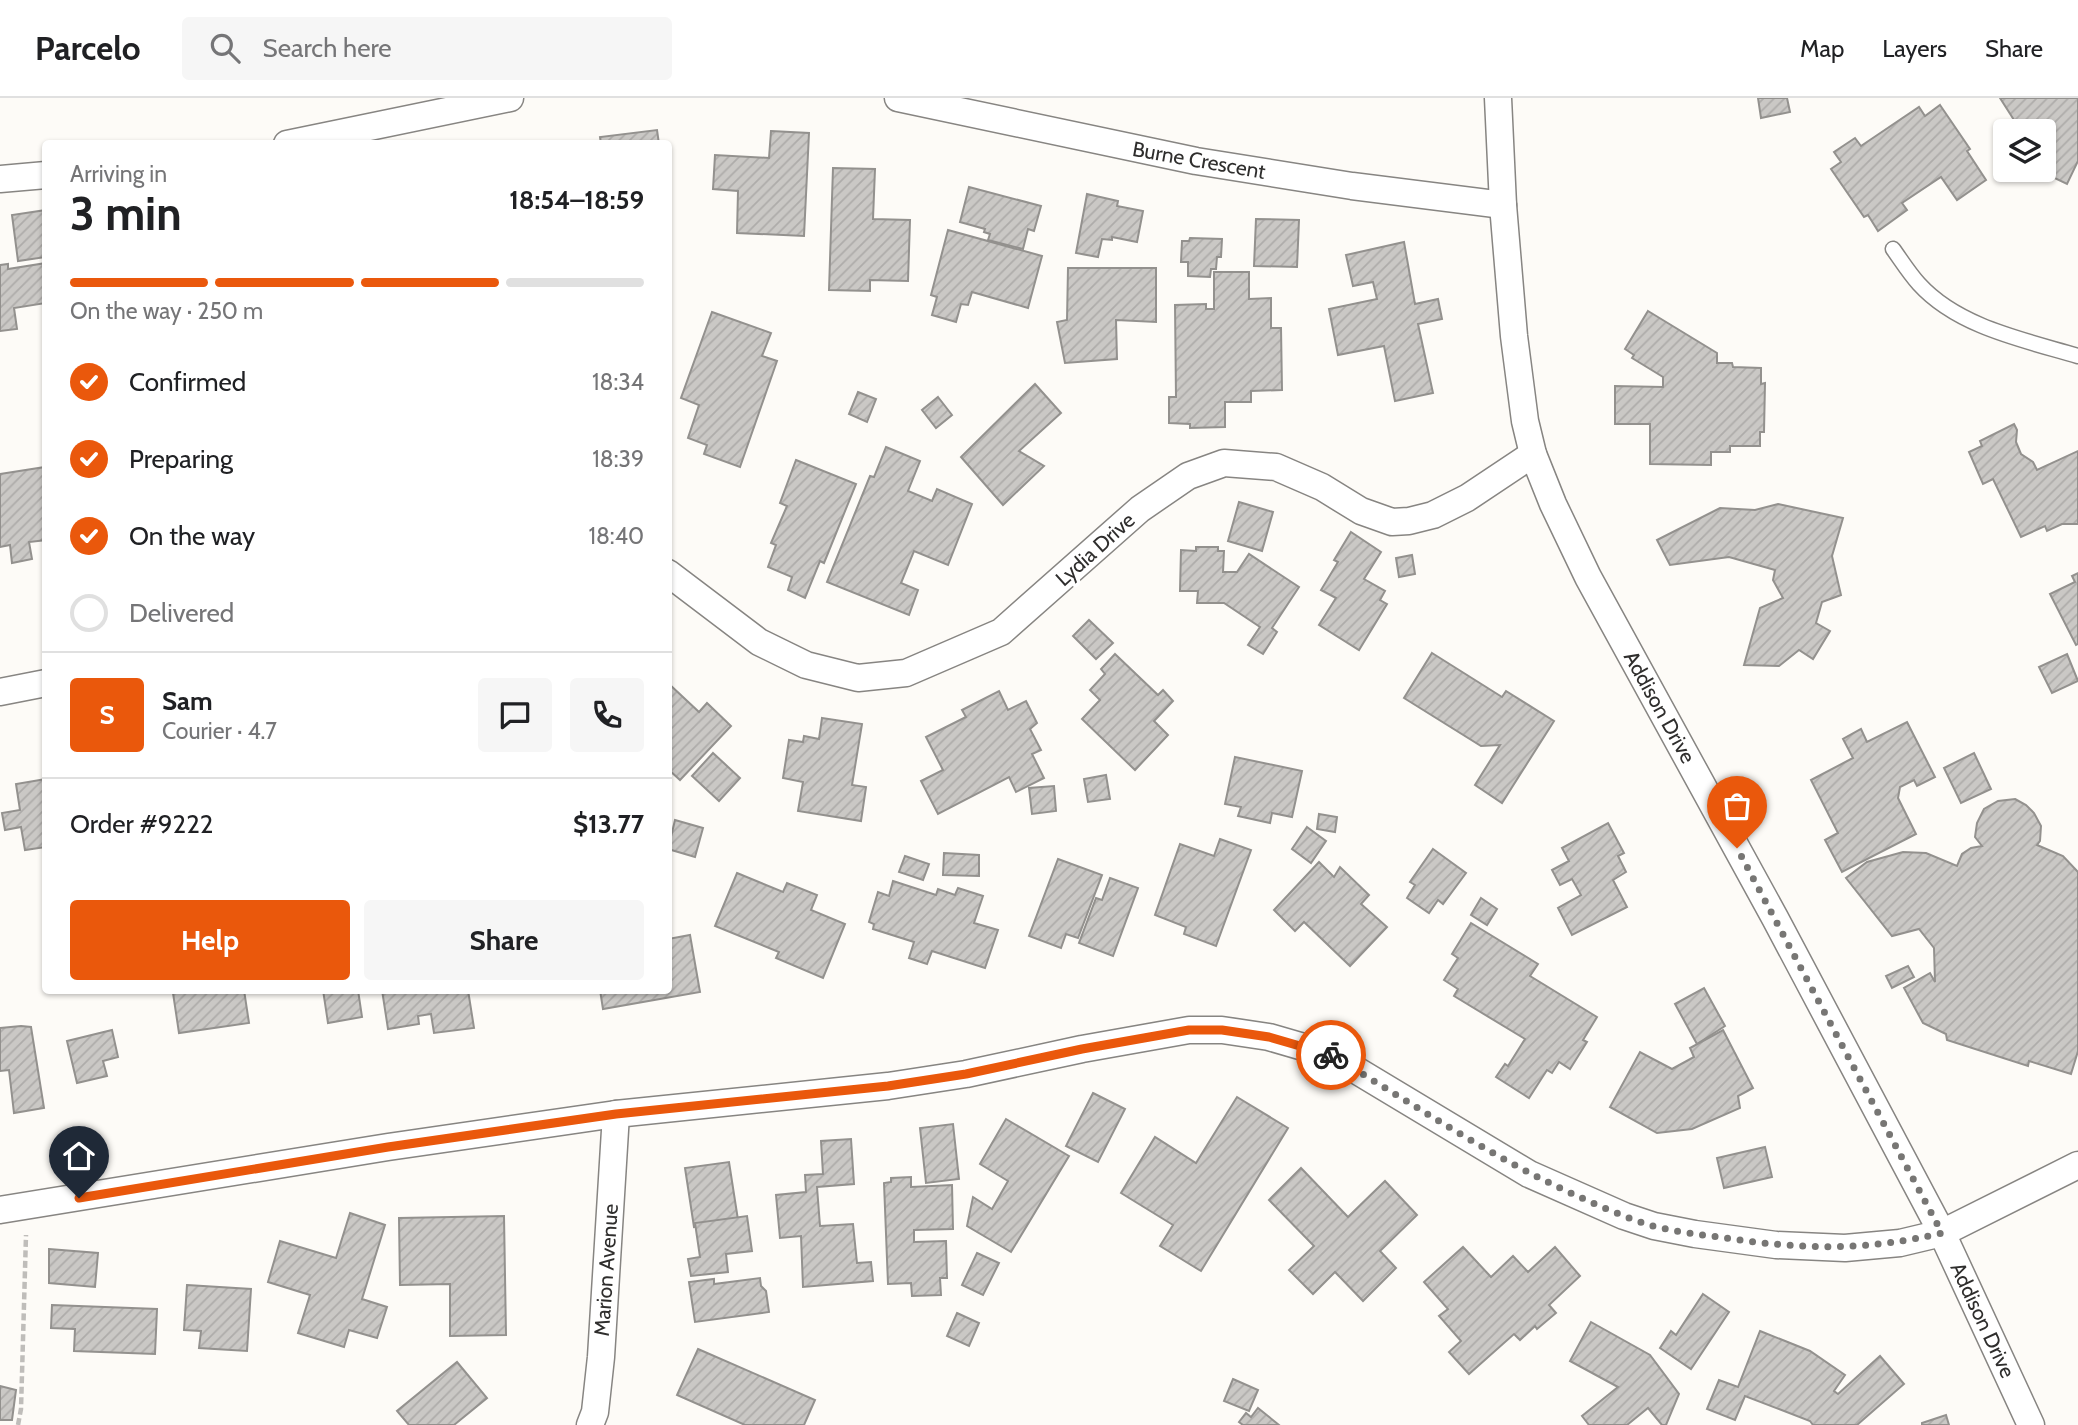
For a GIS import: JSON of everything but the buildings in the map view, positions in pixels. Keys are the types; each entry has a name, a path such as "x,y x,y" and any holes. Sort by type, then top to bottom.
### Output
{"street":[{"path":"306,140 510,98"},
{"name":"Burne Crescent","path":"898,98 1196,161 1352,186 1503,205"},
{"name":"Addison Drive","path":"1498,98 1503,205 1523,409 1533,454 1553,504 1588,578 1768,906 1942,1233 2031,1425"},
{"path":"0,179 42,175"},
{"name":"Lydia Drive","path":"672,576 759,642 806,665 858,678 906,673 1002,632 1140,509 1188,476 1224,463 1276,467 1322,487 1361,511 1392,522 1409,522 1433,515 1466,498 1533,454"},
{"path":"0,692 42,684"},
{"path":"0,1210 388,1147 616,1114 901,1084 966,1074 1189,1030 1222,1030 1269,1037 1331,1055 1529,1174 1597,1205 1654,1226 1695,1234 1776,1245 1845,1248 1900,1243 1942,1233 2078,1165"},
{"name":"Marion Avenue","path":"590,1425 595,1412 601,1357 616,1114"}],"lane":[{"path":"1893,249 1919,284 1951,311 1992,330 2078,356"}],"path":[{"path":"18,1425 21,1409 27,1206"}],"way so far":[{"path":"1331,1055 1529,1174 1624,1216 1654,1226 1776,1245 1845,1248 1900,1243 1942,1233 1737,848"}],"route":[{"path":"79,1198 388,1147 616,1114 888,1086 966,1074 1189,1030 1222,1030 1269,1037 1331,1055"}]}
